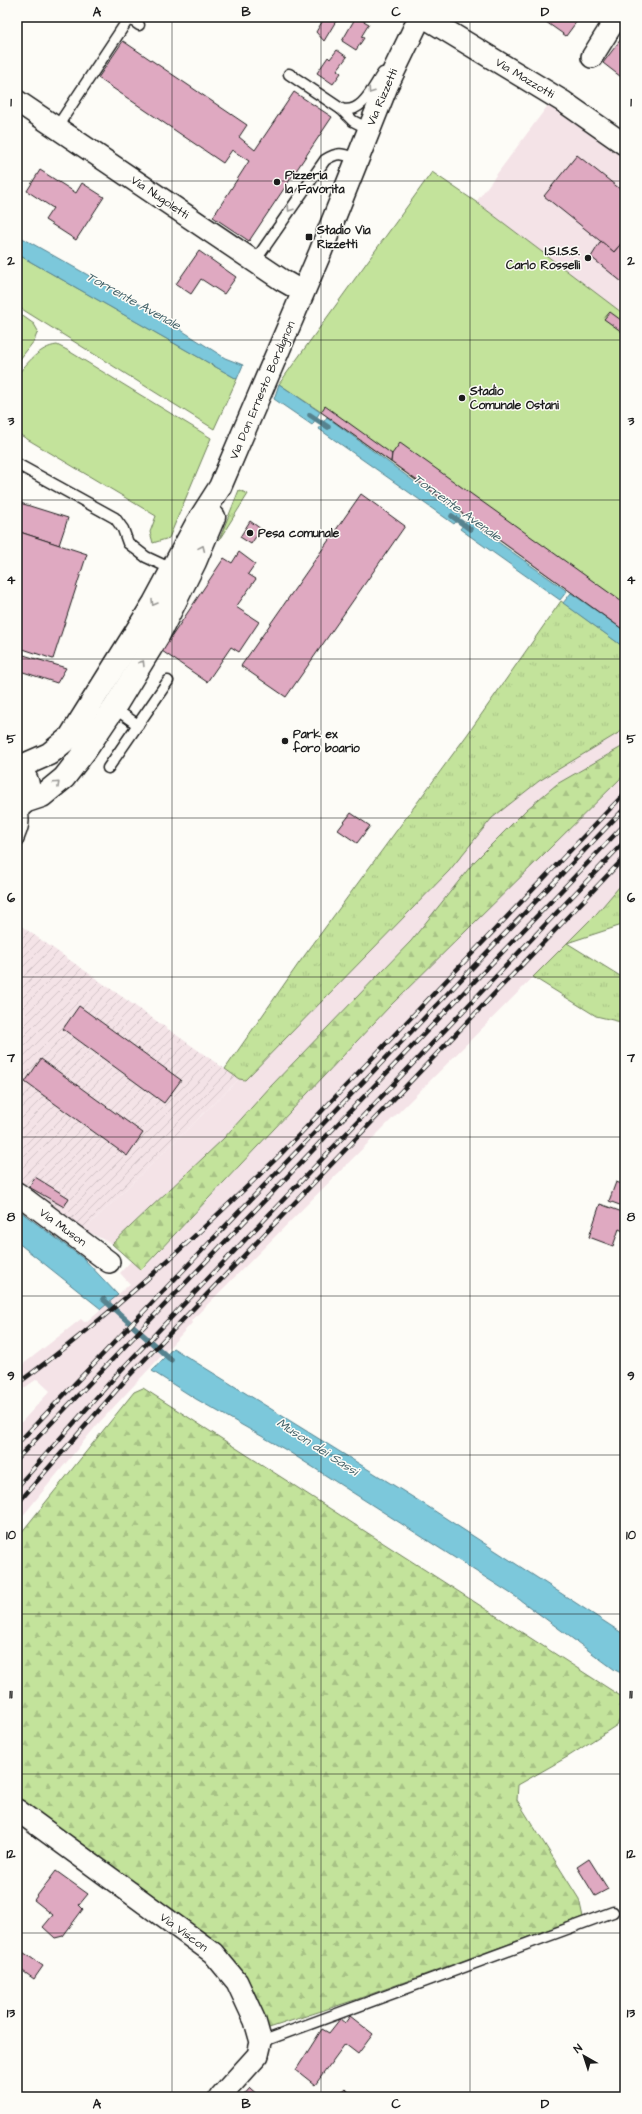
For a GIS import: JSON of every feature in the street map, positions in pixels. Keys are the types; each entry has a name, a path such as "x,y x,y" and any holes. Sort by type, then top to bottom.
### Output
{"street":[{"name":"Via Rizzetti","path":"303,292 369,129 410,36 420,17"},
{"name":"Via Mazzotti","path":"424,17 564,102 624,144"},
{"path":"592,57 617,17"},
{"name":"Via Nugoletti","path":"17,101 303,292"},
{"name":"Via Don Ernesto Bordignon","path":"180,573 197,523 220,487 303,292"},
{"path":"21,806 28,791 28,784 25,777 17,769 52,752 70,737 120,659 180,573"},
{"path":"21,806 42,796 64,778 85,751 114,708 158,636 180,573"},
{"path":"114,708 109,697 121,675 122,667 120,659"},
{"path":"52,752 70,749 102,708 107,706 114,708"},
{"name":"Via Muson","path":"17,1193 109,1262"},
{"name":"Via Viscon","path":"17,1810 212,1953 237,1982 255,2021 261,2042"},
{"path":"220,2097 258,2054 261,2042"}],"lane":[{"path":"57,127 129,18 139,25"},
{"name":"Via Rizzetti","path":"341,109 353,109 363,102 410,36"},
{"path":"289,74 341,109 353,121 369,129"},
{"path":"255,261 325,160 334,154 341,154 357,159"},
{"path":"17,464 115,518 123,529 128,543 146,557 180,573"},
{"path":"108,768 168,681"},
{"path":"114,708 138,725"},
{"path":"17,842 24,822 21,806"},
{"path":"261,2042 613,1912"}],"shaded area":[{"name":"I.S.I.S.S. Carlo Rosselli","path":"549,104 625,141 625,315 476,202"},
{"path":"625,729 625,745 557,784 527,809 474,862 411,941 271,1086 223,1139 112,1244 84,1230 239,1079 245,1080 449,871 492,818 539,781"},
{"path":"625,774 625,880 597,913 191,1321 192,1323 97,1425 17,1523 17,1427 50,1391 37,1379 17,1393 17,1369 81,1319 86,1322 130,1284 120,1273 131,1261 142,1270 390,1006"},
{"path":"17,923 239,1079 84,1230 17,1183"}],"green space":[{"name":"Stadio Comunale Ostani","path":"432,172 476,202 625,315 625,631 321,412 279,384"},
{"path":"17,254 237,379 214,429 17,306"},
{"path":"17,312 34,324 38,331 34,341 17,363"},
{"path":"57,345 211,438 169,538 153,543 150,532 156,516 17,433 17,375 39,352 51,346"},
{"path":"239,490 248,494 219,540"},
{"path":"561,601 625,648 625,729 539,781 492,818 449,871 245,1080 239,1079 225,1069 299,963 467,735"},
{"path":"625,745 625,774 390,1006 141,1270 112,1244 223,1139 271,1086 411,941 474,862 527,809 557,784"},
{"path":"625,880 625,924 567,943 597,913"},
{"path":"567,943 625,979 625,1023 596,1016 533,977"},
{"path":"143,1388 625,1699 625,1708 617,1725 569,1756 518,1785 517,1800 579,1899 583,1917 355,2000 263,2030 240,1979 17,1803 17,1538 134,1392"}],"water":[{"path":"17,235 148,309 225,358 243,365 237,379 17,254"},
{"path":"279,384 320,412 312,425 274,399"},
{"path":"327,417 461,516 454,524 319,429"},
{"path":"467,520 567,591 560,600 460,529"},
{"path":"571,593 625,631 625,648 563,603"},
{"path":"17,1209 84,1259 118,1295 101,1309 17,1242"},
{"path":"173,1348 427,1506 625,1635 625,1675 615,1670 516,1597 286,1450 196,1399 152,1371"}],"building":[{"path":"325,17 336,21 324,41 316,32"},
{"path":"356,17 369,24 361,37 364,38 356,50 342,41"},
{"path":"539,17 580,17 566,36"},
{"path":"624,35 625,36 625,80 603,63"},
{"path":"123,41 247,125 239,137 255,150 294,92 332,117 249,241 213,217 249,161 232,150 223,163 98,78"},
{"path":"337,50 347,57 337,70 341,73 333,84 317,73 328,57 330,59"},
{"path":"577,155 625,193 625,239 614,252 544,196"},
{"path":"40,170 76,193 82,183 104,197 76,240 45,220 53,208 27,191"},
{"path":"625,239 625,278 622,282 591,257 601,241 614,252"},
{"path":"199,251 236,277 224,294 201,279 191,294 176,284"},
{"path":"610,312 625,323 625,334 604,319"},
{"path":"325,406 392,454 391,462 321,412"},
{"path":"400,443 625,604 625,631 391,462 392,454"},
{"path":"361,494 405,526 286,697 241,666"},
{"path":"17,502 68,518 59,545 17,531"},
{"name":"Pesa comunale","path":"250,521 261,529 251,544 240,537"},
{"path":"17,531 87,554 53,659 17,647"},
{"path":"239,552 255,564 248,574 256,579 236,607 259,622 239,652 231,647 207,682 162,651 224,558 232,563"},
{"path":"17,653 66,668 57,683 17,670"},
{"path":"351,813 370,826 357,843 338,830"},
{"path":"79,1006 181,1080 164,1103 63,1029"},
{"path":"41,1059 143,1133 127,1156 25,1082"},
{"path":"35,1177 69,1198 64,1207 29,1187"},
{"path":"616,1182 625,1185 625,1207 609,1201"},
{"path":"600,1204 625,1213 623,1231 619,1229 613,1246 589,1237"},
{"path":"589,1859 608,1889 595,1896 577,1867"},
{"path":"56,1871 88,1894 79,1905 83,1909 63,1936 55,1938 43,1927 53,1915 34,1900"},
{"path":"17,1948 43,1966 34,1979 17,1967"},
{"path":"350,2016 373,2034 358,2054 345,2044 315,2085 296,2070 322,2029 329,2033 340,2019 345,2023"},
{"path":"250,2088 260,2097 242,2097"},
{"path":"345,2088 354,2097 335,2097"}],"waterway":[{"name":"Torrente Avenale","path":"310,415 328,427"},
{"name":"Torrente Avenale","path":"452,516 470,529"},
{"name":"Muson dei Sassi","path":"103,1299 171,1360"}],"railway":[{"path":"17,1384 86,1331 152,1275 278,1157 625,793"},
{"path":"17,1444 625,808"},
{"path":"17,1459 625,824"},
{"path":"17,1487 121,1370 625,841"},
{"path":"17,1504 128,1377 625,857"}],"place":[{"name":"Pizzeria la Favorita","path":"277,182"},
{"name":"Stadio Via Rizzetti","path":"309,237"},
{"name":"I.S.I.S.S. Carlo Rosselli","path":"588,258"},
{"name":"Stadio Comunale Ostani","path":"462,398"},
{"name":"Pesa comunale","path":"250,533"},
{"name":"Park ex foro boario","path":"285,741"}]}
